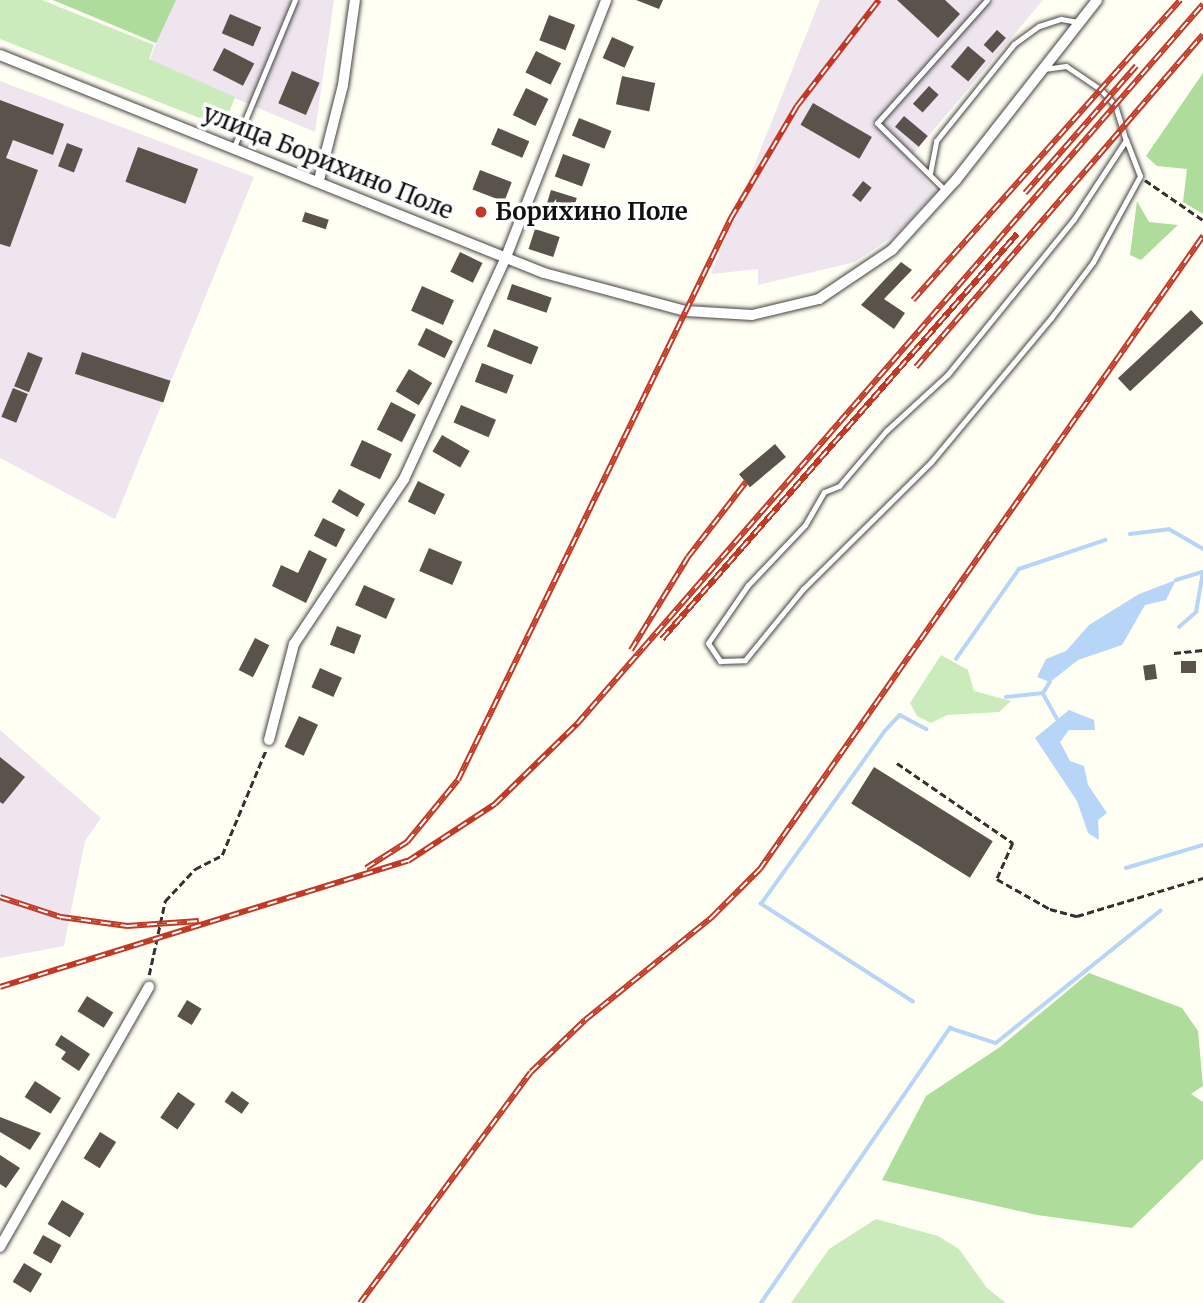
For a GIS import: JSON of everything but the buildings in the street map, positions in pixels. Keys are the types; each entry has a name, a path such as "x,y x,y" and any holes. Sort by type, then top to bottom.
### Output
{"street":[{"path":"319,180 343,85 355,0"},
{"path":"269,740 294,644 404,479 506,257 606,0"},
{"name":"улица Борихино Поле","path":"0,55 319,180 506,257 610,293 686,311 770,314 804,306 865,273 946,191 1097,0"},
{"path":"0,1247 149,987"}],"lane":[{"path":"234,147 295,0"},
{"path":"946,191 877,123 987,0"},
{"path":"930,173 936,141 1014,44 1039,26 1061,19 1079,22"},
{"path":"1041,70 1066,66 1084,75 1115,105 1140,176 1093,262 931,462 803,589 745,660 720,661 708,643 748,585 776,561 824,492 839,486 886,431 947,375 1074,219 1126,140"}],"path":[{"path":"1140,176 1203,220"},
{"path":"1174,653 1203,650"},
{"path":"149,987 164,901 195,869 222,855 269,740"},
{"path":"897,763 1013,843 997,879 1057,911 1077,916 1203,878"}],"shaded area":[{"path":"53,0 334,0 315,132 149,62 156,43"},
{"path":"820,0 1043,0 908,160 936,192 899,232 855,262 758,285 758,269 711,274"},
{"path":"0,81 254,177 115,519 0,458"},
{"path":"0,730 101,818 85,841 64,946 0,958"}],"green space":[{"path":"0,0 42,0 154,45 149,59 235,97 226,120 217,125 0,39"},
{"path":"53,0 176,0 156,43"},
{"path":"1203,73 1203,214 1183,202 1187,169 1157,166 1146,156"},
{"path":"1137,201 1149,222 1178,225 1141,260 1130,255"},
{"path":"941,655 968,670 974,691 1011,701 999,712 947,715 931,723 917,716 910,703"},
{"path":"1089,973 1182,1008 1198,1031 1203,1086 1191,1094 1203,1102 1203,1159 1132,1228 1037,1215 882,1180 926,1096 1000,1047"},
{"path":"876,1219 938,1236 959,1249 987,1288 1006,1303 791,1303 829,1249"}],"water":[{"path":"1176,580 1166,600 1145,605 1122,645 1078,660 1050,682 1037,677 1046,659 1066,651 1089,625 1139,594"},
{"path":"1069,710 1094,720 1095,730 1069,730 1060,742 1070,761 1084,766 1088,785 1107,813 1098,820 1099,840 1088,833 1077,801 1035,738"}],"waterway":[{"path":"1130,534 1169,529 1203,549"},
{"path":"956,659 1019,569 1105,540"},
{"path":"1176,580 1203,572"},
{"path":"1179,627 1196,612 1203,574"},
{"path":"1006,697 1043,693 1050,682"},
{"path":"1043,693 1057,718"},
{"path":"913,1002 761,904 884,732 900,715 926,729"},
{"path":"1126,868 1203,845"},
{"path":"761,1303 950,1028 996,1043 1160,911"}],"railway":[{"path":"366,868 407,842 458,780 731,218 797,106 879,0"},
{"path":"913,300 1180,0"},
{"path":"0,987 408,861 495,804 577,724 1203,4"},
{"path":"916,367 1203,35"},
{"path":"1025,193 1136,66"},
{"path":"662,639 1017,234"},
{"path":"360,1303 531,1072 585,1020 712,917 760,869 1203,236"},
{"path":"631,650 688,557 746,482"},
{"path":"0,897 61,917 127,926 199,921"}],"place":[{"name":"Борихино Поле","path":"481,212"}]}
